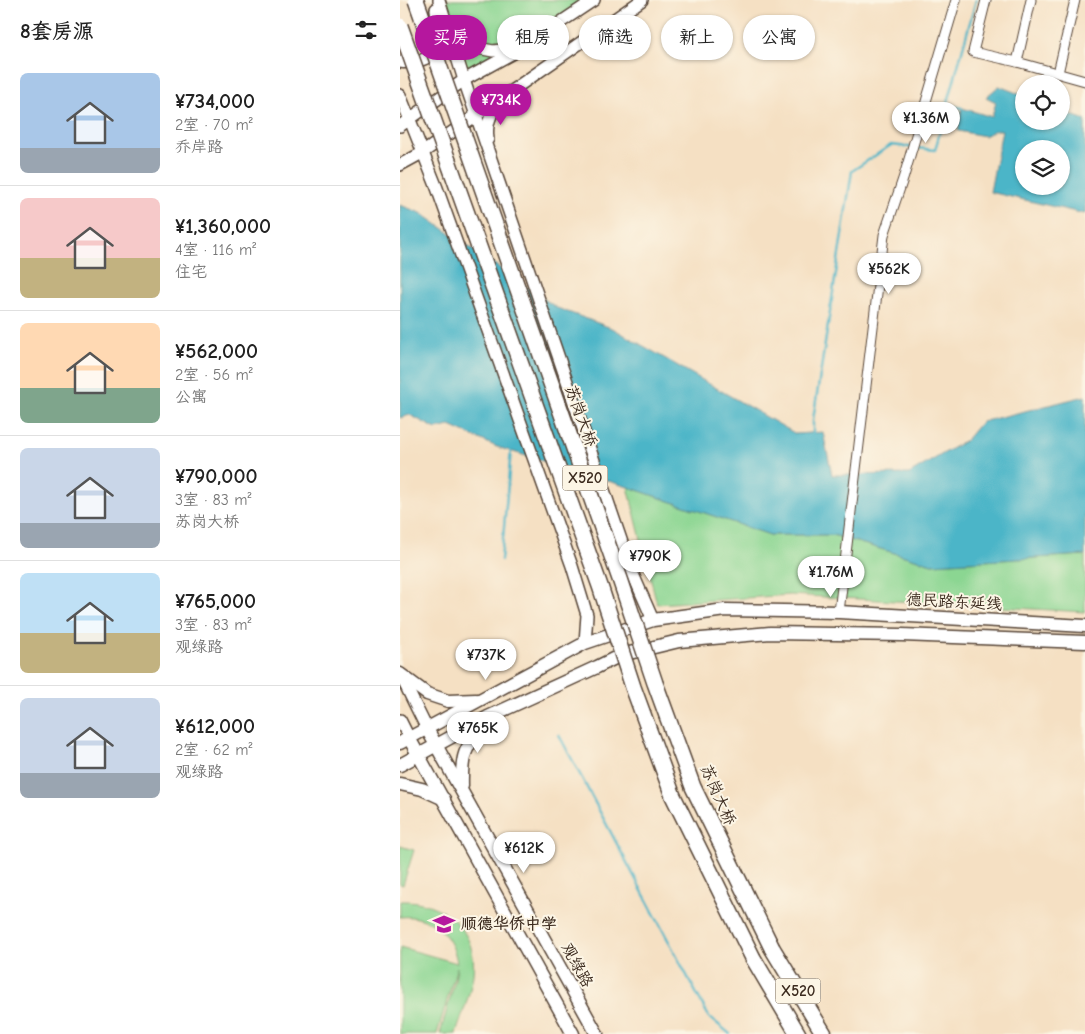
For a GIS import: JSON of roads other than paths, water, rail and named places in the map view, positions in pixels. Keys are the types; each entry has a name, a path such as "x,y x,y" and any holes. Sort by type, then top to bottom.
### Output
{"highway":[{"name":"苏岗大桥","path":"416,0 693,787 772,948 824,1034"},
{"name":"X520","path":"400,26 596,576 633,688 673,796 753,958 798,1034"}],"main road":[{"name":"德民路东延线","path":"405,741 585,643 653,620 724,610 840,612 1085,626"},
{"path":"400,766 488,717 597,668 621,655 679,641 770,633 902,635 1085,642"},
{"path":"400,674 434,697 448,701 478,700"},
{"path":"462,789 461,767 466,748 488,717"},
{"name":"观绿路","path":"428,729 596,1034"},
{"path":"405,741 419,755 572,1033"},
{"path":"400,784 422,789 444,799"}],"street":[{"path":"437,0 442,15"},
{"path":"400,62 418,61 427,58 438,46 437,0"},
{"path":"569,17 594,0"},
{"path":"400,166 422,153 642,0"},
{"path":"840,612 884,234 904,176 956,0"},
{"path":"986,0 973,52 1085,80"},
{"path":"1017,62 1031,0"},
{"path":"1058,73 1075,0"},
{"path":"458,60 625,553 653,620"},
{"path":"404,122 464,80 500,60"},
{"path":"400,95 404,122 422,153 437,188 572,566 587,615 585,643"},
{"path":"489,153 487,130 491,114 503,96"},
{"name":"观绿路","path":"400,674 428,729"},
{"path":"400,720 405,741"}],"water":[{"path":"999,86 1015,92 1015,130 1070,130 1070,114 1085,120 1085,214 990,192 1002,130 995,130 985,136 958,131 962,108 992,117 996,102 986,97"},
{"path":"400,205 421,213 557,308 614,329 796,434 823,432 832,475 909,474 966,440 981,422 1085,396 1085,555 932,564 833,535 770,535 628,487 497,447 450,426 436,429 410,415 400,418"}],"waterway":[{"path":"813,435 813,420 852,171 891,145 935,150 976,0"},
{"path":"947,105 962,108"},
{"path":"501,560 511,450"},
{"path":"559,735 709,1017 730,1034"}],"place":[{"name":"顺德华侨中学","path":"444,924"}]}
